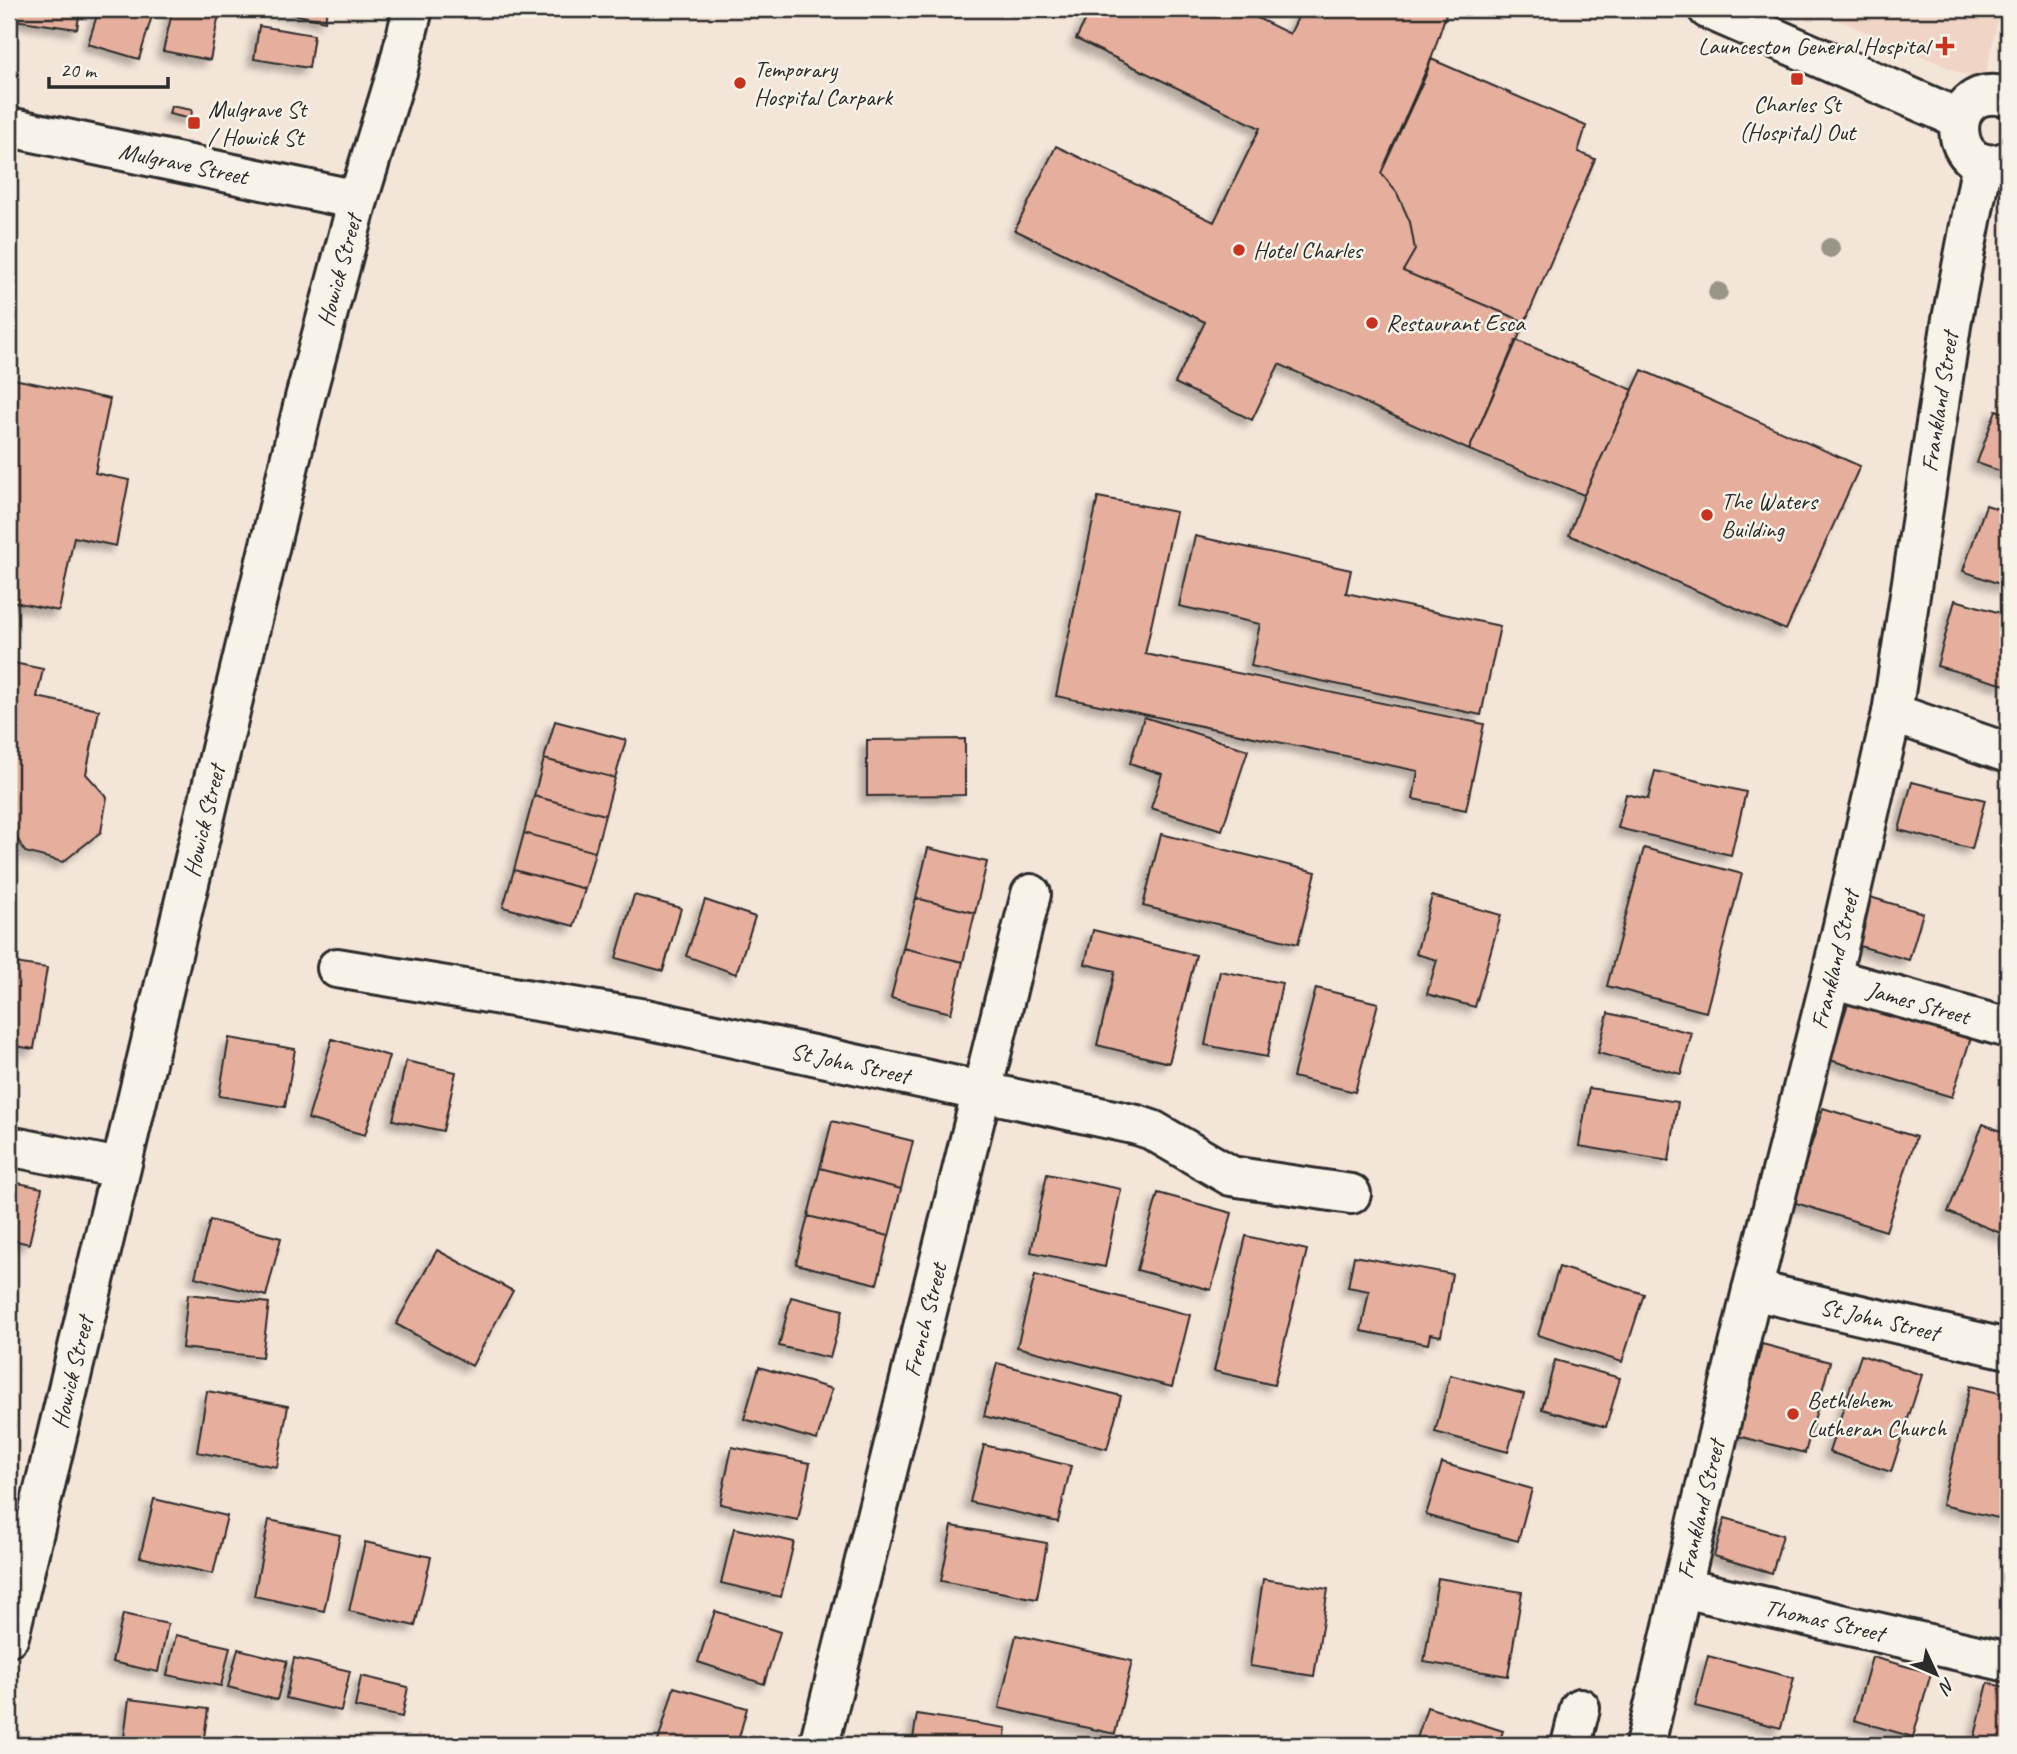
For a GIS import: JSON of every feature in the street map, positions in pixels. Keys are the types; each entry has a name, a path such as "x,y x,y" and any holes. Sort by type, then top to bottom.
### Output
{"street":[{"name":"Howick Street","path":"9,1636 305,398 413,9"},
{"path":"1709,9 1960,119"},
{"path":"1995,162 1965,150 1960,141 1960,119 1965,108 1974,100 1985,95 2008,97"},
{"name":"Mulgrave Street","path":"9,127 358,200"},
{"name":"Frankland Street","path":"1645,1745 1892,713 1952,319 1995,162"},
{"path":"1892,713 2008,753"},
{"name":"French Street","path":"819,1745 1031,894"},
{"name":"St John Street","path":"337,968 646,1019 982,1090 1152,1130 1231,1176 1351,1195"},
{"name":"James Street","path":"1830,978 2008,1028"},
{"path":"9,1146 119,1168"},
{"name":"St John Street","path":"1752,1290 2008,1349"},
{"name":"Thomas Street","path":"1683,1588 2008,1662"},
{"path":"1571,1745 1580,1708"}],"shaded area":[{"name":"Launceston General Hospital","path":"1812,9 2000,9 1984,83"}],"building":[{"path":"16,9 80,9 77,29 14,20"},
{"path":"99,9 154,9 139,59 88,44"},
{"path":"173,9 220,9 210,60 163,51"},
{"path":"270,9 327,9 325,21"},
{"path":"1091,9 1239,9 1290,34 1302,9 1436,9 1446,14 1426,75 1381,173 1397,193 1410,222 1415,250 1403,271 1525,322 1469,450 1279,364 1252,420 1175,383 1205,322 1015,230 1056,146 1214,222 1260,128 1076,39"},
{"path":"259,26 314,35 309,68 254,59"},
{"path":"1431,59 1586,126 1578,152 1595,159 1525,322 1403,271 1415,250 1410,222 1397,193 1381,173"},
{"path":"171,106 192,110 191,119 169,114"},
{"path":"1516,340 1633,390 1584,495 1469,450"},
{"name":"The Waters Building","path":"1642,370 1860,466 1786,630 1569,535 1584,495"},
{"path":"9,378 110,399 95,473 129,480 116,546 74,537 59,611 9,601"},
{"path":"1996,410 2008,414 2008,474 1977,463"},
{"path":"1098,497 1176,512 1145,654 1484,724 1466,810 1413,799 1418,771 1056,696"},
{"path":"1986,505 2008,512 2008,587 1963,571"},
{"path":"1195,536 1351,570 1346,593 1500,626 1481,715 1251,666 1260,624 1179,606"},
{"path":"1955,600 2008,615 2008,673 2005,685 1937,666"},
{"path":"9,662 43,669 37,697 99,710 86,774 107,797 101,832 63,862 25,852 9,824 13,803 9,802"},
{"path":"1144,717 1248,750 1222,830 1151,808 1162,774 1130,763"},
{"path":"555,721 626,740 615,778 544,759"},
{"path":"965,739 965,795 867,796 867,740"},
{"path":"544,759 615,778 605,815 534,796"},
{"path":"1655,771 1746,792 1731,855 1618,828 1626,794 1648,799"},
{"path":"1912,782 1985,800 1972,849 1899,830"},
{"path":"534,796 605,815 595,852 524,833"},
{"path":"524,833 595,852 585,889 514,870"},
{"path":"1161,834 1316,872 1298,944 1143,906"},
{"path":"928,848 987,862 975,913 916,898"},
{"path":"1644,848 1742,874 1706,1012 1607,986"},
{"path":"514,870 585,889 574,926 503,907"},
{"path":"634,895 681,908 663,971 616,958"},
{"path":"1432,896 1501,915 1475,1007 1427,994 1437,960 1416,954"},
{"path":"1870,897 1923,913 1909,960 1856,945"},
{"path":"916,898 975,913 963,962 903,948"},
{"path":"705,900 755,917 736,974 686,956"},
{"path":"1093,930 1196,955 1169,1063 1097,1045 1115,971 1085,964"},
{"path":"903,948 963,962 951,1013 891,998"},
{"path":"9,962 47,968 34,1049 9,1045"},
{"path":"1220,971 1282,983 1267,1057 1205,1045"},
{"path":"1316,988 1378,1003 1355,1092 1293,1077"},
{"path":"1850,997 1972,1034 1952,1097 1830,1060"},
{"path":"1608,1013 1692,1033 1681,1074 1598,1053"},
{"path":"229,1038 295,1049 285,1107 219,1096"},
{"path":"332,1039 389,1056 365,1135 308,1119"},
{"path":"406,1061 456,1072 443,1131 393,1120"},
{"path":"1589,1088 1678,1102 1669,1161 1579,1146"},
{"path":"1823,1108 1916,1137 1886,1231 1793,1202"},
{"path":"832,1121 913,1141 901,1189 820,1168"},
{"path":"1983,1124 2008,1134 2008,1236 1948,1212"},
{"path":"820,1168 901,1189 889,1236 808,1216"},
{"path":"1047,1174 1121,1189 1105,1267 1031,1252"},
{"path":"9,1181 42,1188 29,1244 9,1239"},
{"path":"1158,1193 1232,1213 1211,1290 1137,1270"},
{"path":"808,1216 889,1236 877,1284 796,1264"},
{"path":"210,1220 281,1238 266,1296 195,1277"},
{"path":"1246,1236 1307,1250 1274,1385 1214,1371"},
{"path":"437,1250 513,1291 472,1366 396,1324"},
{"path":"1354,1256 1452,1274 1441,1336 1430,1334 1428,1344 1361,1331 1369,1291 1348,1287"},
{"path":"1559,1267 1644,1294 1622,1362 1538,1335"},
{"path":"1035,1275 1190,1315 1172,1387 1017,1347"},
{"path":"188,1294 269,1303 262,1357 182,1348"},
{"path":"791,1297 843,1310 830,1358 779,1346"},
{"path":"1762,1344 1830,1362 1805,1453 1738,1436"},
{"path":"1861,1355 1922,1375 1891,1472 1829,1452"},
{"path":"1555,1360 1620,1378 1606,1427 1542,1409"},
{"path":"997,1363 1121,1396 1107,1449 984,1416"},
{"path":"759,1367 832,1389 817,1440 744,1419"},
{"path":"1450,1375 1524,1394 1508,1452 1435,1432"},
{"path":"1970,1386 2008,1395 2007,1520 1942,1505"},
{"path":"207,1391 288,1406 277,1467 197,1452"},
{"path":"984,1445 1071,1466 1058,1522 970,1502"},
{"path":"732,1447 810,1463 798,1520 720,1504"},
{"path":"1442,1463 1532,1489 1518,1541 1426,1515"},
{"path":"154,1499 227,1516 213,1574 140,1557"},
{"path":"1725,1518 1783,1535 1772,1573 1714,1556"},
{"path":"269,1520 340,1535 324,1611 254,1596"},
{"path":"952,1526 1047,1543 1037,1599 941,1581"},
{"path":"734,1528 794,1542 781,1597 721,1583"},
{"path":"365,1542 431,1557 415,1626 349,1611"},
{"path":"1438,1578 1522,1592 1508,1676 1424,1662"},
{"path":"1263,1579 1328,1589 1314,1676 1250,1666"},
{"path":"715,1611 780,1632 764,1684 698,1662"},
{"path":"123,1614 168,1624 158,1672 112,1662"},
{"path":"176,1635 230,1647 221,1686 167,1675"},
{"path":"1016,1635 1132,1661 1115,1734 999,1708"},
{"path":"238,1649 287,1661 277,1700 228,1687"},
{"path":"1708,1656 1794,1678 1781,1728 1695,1706"},
{"path":"1872,1657 1931,1673 1913,1737 1854,1720"},
{"path":"294,1658 350,1671 341,1711 286,1698"},
{"path":"361,1676 408,1687 402,1717 355,1707"},
{"path":"1988,1683 2008,1688 2008,1745 1974,1740"},
{"path":"674,1687 747,1708 737,1745 657,1745"},
{"path":"129,1699 208,1709 203,1745 123,1745"},
{"path":"1427,1707 1503,1731 1498,1745 1415,1745"},
{"path":"917,1714 1006,1728 1004,1745 912,1745"}],"place":[{"name":"Launceston General Hospital","path":"1945,46"},
{"name":"Charles St (Hospital) Out","path":"1797,79"},
{"name":"Temporary Hospital Carpark","path":"740,83"},
{"name":"Mulgrave St / Howick St","path":"194,123"},
{"name":"Hotel Charles","path":"1239,250"},
{"name":"Restaurant Esca","path":"1372,323"},
{"name":"The Waters Building","path":"1707,515"},
{"name":"Bethlehem Lutheran Church","path":"1793,1414"}]}
